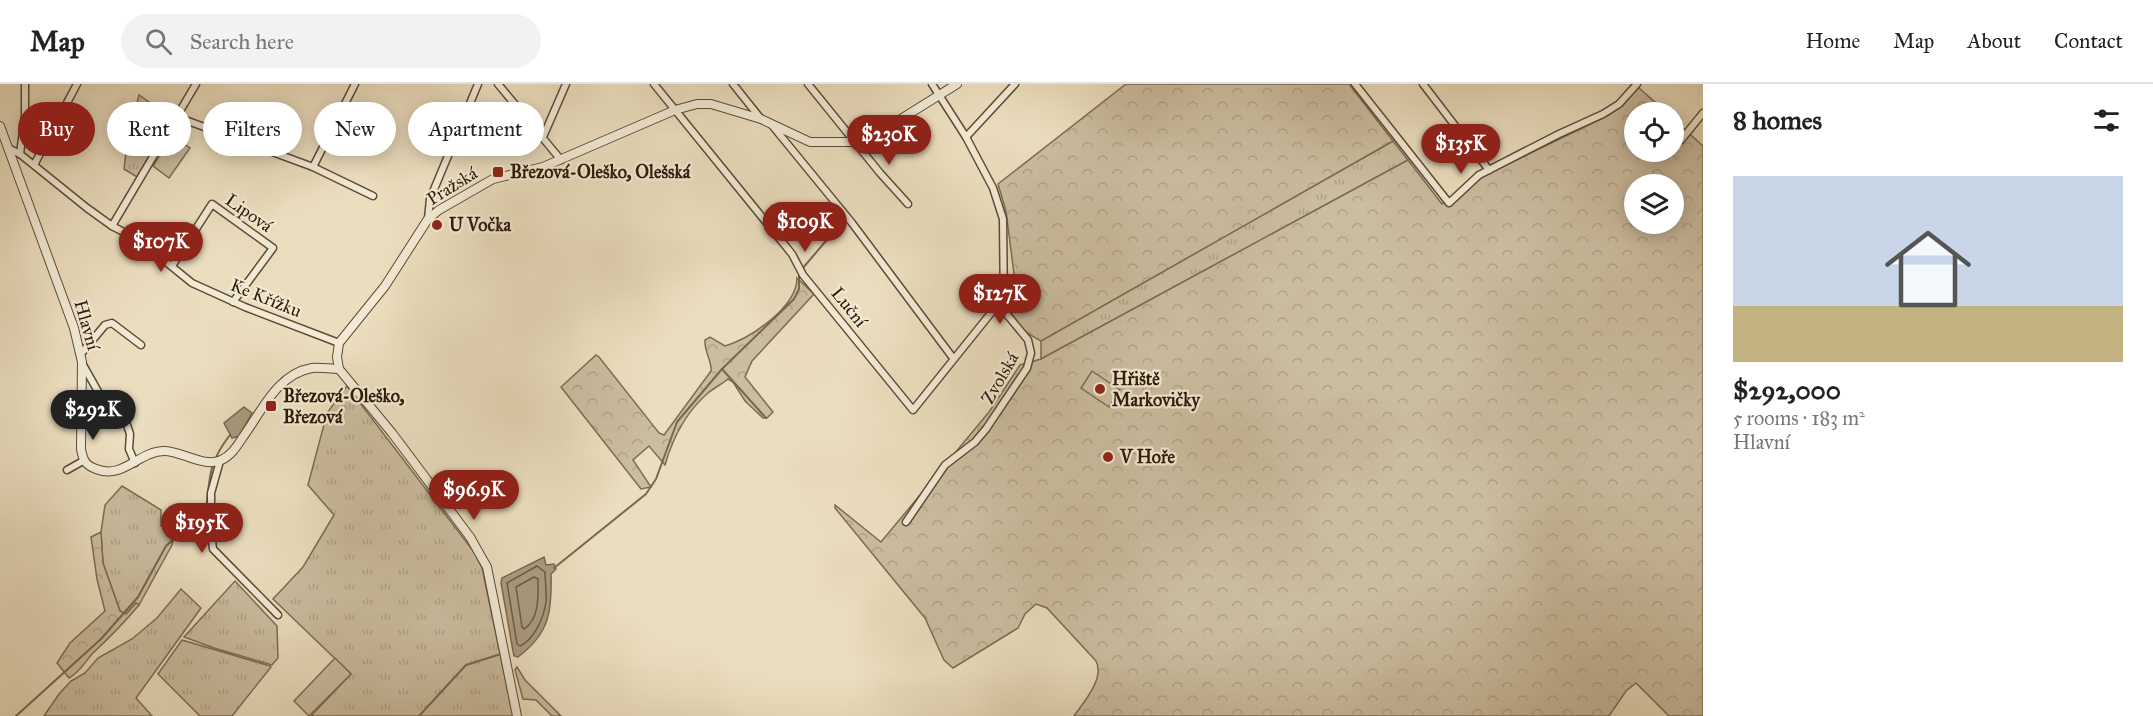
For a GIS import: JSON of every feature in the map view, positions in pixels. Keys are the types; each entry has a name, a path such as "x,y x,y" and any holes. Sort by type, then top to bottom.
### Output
{"street":[{"path":"25,84 25,102"},
{"path":"34,165 77,84"},
{"path":"186,102 196,84"},
{"path":"313,167 355,84"},
{"path":"428,219 430,198 478,84"},
{"path":"498,84 513,102"},
{"path":"544,135 566,84"},
{"name":"Luční","path":"654,84 792,254 803,275 913,410 953,358"},
{"path":"733,84 761,119"},
{"path":"808,84 908,204"},
{"name":"Zvolská","path":"906,522 945,465 975,442 986,429 1027,368 1031,353 1029,340 1004,311 1003,219 993,188 966,137 932,84"},
{"name":"Pražská","path":"339,343 385,286 428,219 439,210 493,179 543,167 675,110 697,104 711,104 770,122 810,142 855,142 872,137 957,84"},
{"path":"966,137 1015,84"},
{"path":"1355,84 1449,202 1479,175 1619,104 1637,84"},
{"path":"1423,84 1489,170"},
{"path":"1684,136 1703,113"},
{"path":"191,122 313,167 373,196"},
{"path":"770,122 852,223 953,358 995,308 1004,302"},
{"name":"Hlavní","path":"0,126 74,328 81,358 80,426 83,461"},
{"path":"544,138 561,160"},
{"name":"Ke Křížku","path":"10,149 18,153"},
{"name":"Ke Křížku","path":"23,156 87,208 112,226 139,240 192,283 233,302 339,343"},
{"path":"112,226 154,156"},
{"name":"Lipová","path":"172,266 212,204 273,248 233,302"},
{"path":"135,463 129,449 130,434 127,424 110,409 102,398 81,358 105,325 112,324 141,345"},
{"path":"339,343 337,357 339,369 392,433 451,511 488,567 517,716"},
{"path":"279,615 213,549 210,531 211,493 220,461 232,452 281,382 294,373 313,368 339,369"},
{"path":"80,426 110,409"},
{"path":"67,470 83,461 89,467 104,472 117,471 160,451 174,451 197,460 220,461"}],"green space":[{"path":"1126,84 1349,84 1393,141 1041,341 1025,332 1012,315 1009,301 1015,282 1006,211 998,184"},
{"path":"1638,87 1655,102 1626,102"},
{"path":"139,95 149,102 137,102"},
{"path":"1624,104 1624,162 1684,162 1684,129 1703,146 1703,716 1669,716 1636,683 1626,691 1609,716 1074,716 1096,682 1098,668 1096,661 1047,608 1036,604 1025,614 1018,628 953,668 944,660 925,618 835,508 835,505 881,542 989,412 1020,365 1041,359 1408,160 1442,204 1481,177 1607,116"},
{"path":"1393,141 1408,160 1041,359 1041,341"},
{"path":"126,156 149,156 137,177 124,169"},
{"path":"159,156 184,156 169,178 153,166"},
{"path":"797,278 814,294 752,361 745,377 773,412 767,418 763,418 745,401 733,382 728,379 700,400 687,417 676,435 665,465 649,446 633,460 651,487 641,489 561,387 596,355 659,433 664,435 711,371 705,340 710,337 725,346 759,329 771,320 789,300 795,289"},
{"name":"Hřiště Markovičky","path":"1092,371 1120,390 1109,407 1081,388"},
{"path":"347,386 474,552 482,568 513,716 311,716 351,674 273,599 303,567 334,515 308,485 327,413"},
{"path":"122,486 161,510 161,526 176,528 172,545 139,605 136,603 126,615 120,611 103,563 101,532 105,505"},
{"path":"101,532 103,563 120,611 126,614 136,603 139,605 69,678 57,663 70,643 105,611 97,579 91,537"},
{"path":"235,581 277,626 278,658 272,665 184,637"},
{"path":"181,589 201,608 136,698 152,716 44,716 71,681 85,673 98,658 132,639 157,618"},
{"path":"182,640 271,667 232,716 200,716 158,674"},
{"path":"335,658 351,674 309,716 294,701"},
{"path":"517,667 525,680 561,716 552,716 536,700 523,699 515,670"}],"water":[{"path":"244,407 252,413 239,436 232,438 224,423"},
{"path":"544,557 546,565 554,564 556,569 551,574 551,599 547,620 543,630 529,648 518,657 514,656 502,578"}],"waterway":[{"path":"802,269 843,221"},
{"path":"554,568 646,494 656,479 677,422 722,369 794,299 799,289 799,274"},
{"path":"722,369 766,418"},
{"path":"16,716 101,639 138,597 166,546 206,510 214,462 230,435"},
{"path":"419,716 466,665 501,654"}],"place":[{"name":"Březová-Oleško, Olešská","path":"498,172"},
{"name":"U Vočka","path":"437,225"},
{"name":"Hřiště Markovičky","path":"1100,389"},
{"name":"Březová-Oleško, Březová","path":"271,406"},
{"name":"V Hoře","path":"1108,457"}]}
